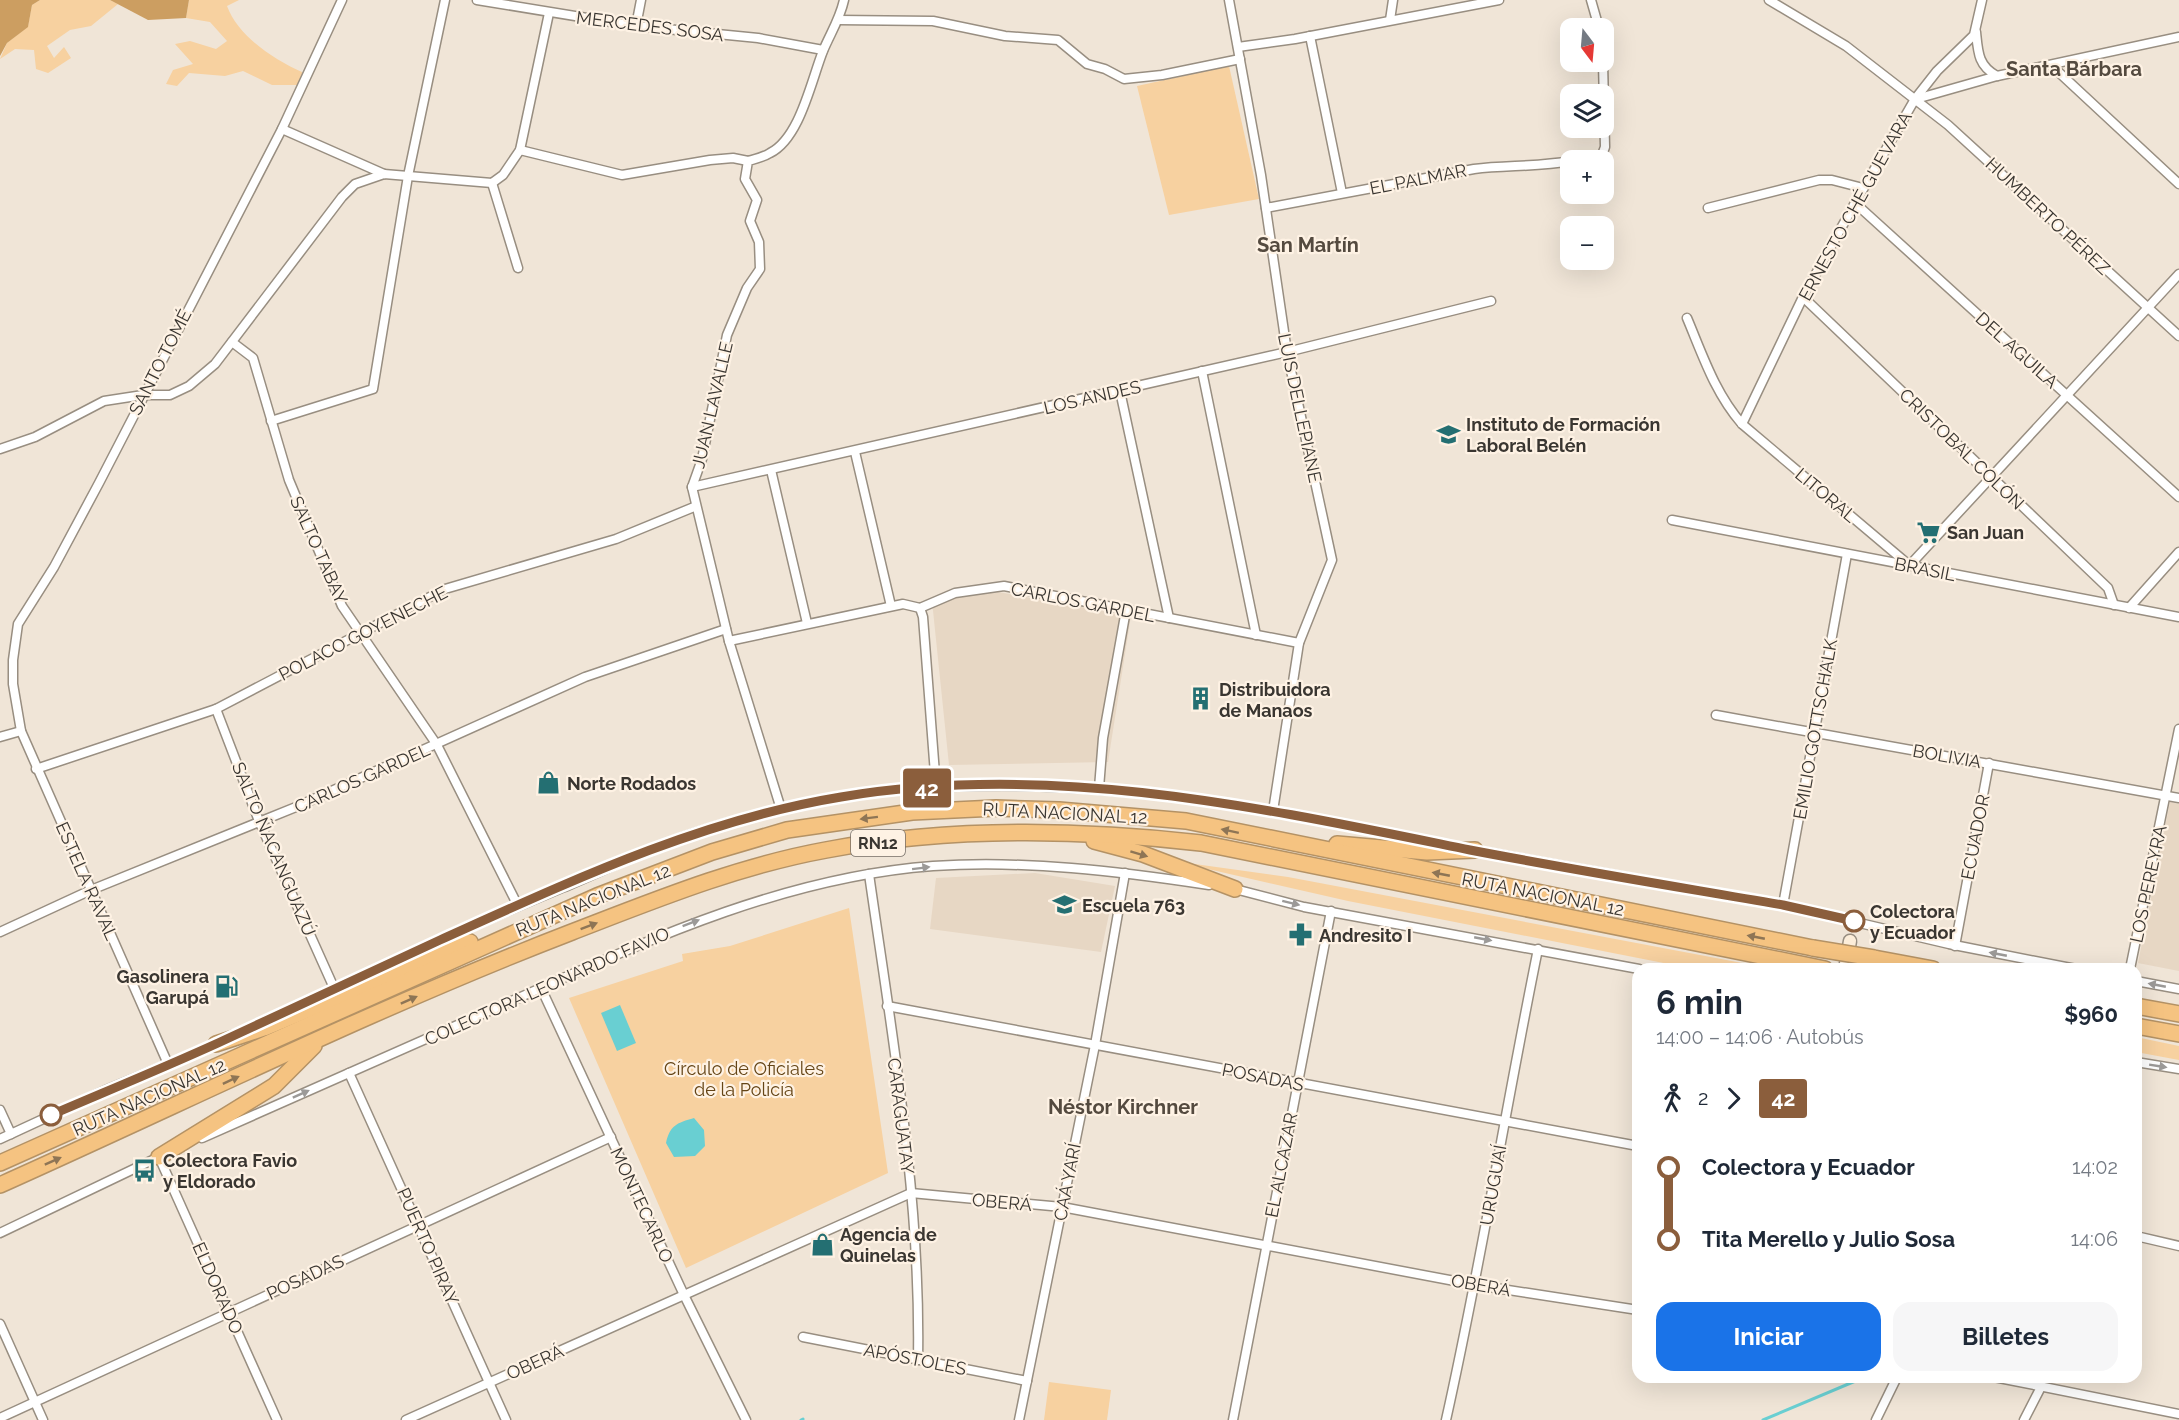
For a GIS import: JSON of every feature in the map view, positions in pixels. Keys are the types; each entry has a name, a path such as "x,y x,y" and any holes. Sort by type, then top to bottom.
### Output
{"highway":[{"name":"RUTA NACIONAL 12","path":"0,1163 542,920 712,852 778,833 912,812 996,808 1134,814 1186,821 1813,948 1901,963"},
{"path":"1062,834 1143,855 1235,889"},
{"name":"RUTA NACIONAL 12","path":"0,1185 479,968 724,875 826,850 905,840 1062,834 1135,835 1201,843 1792,963"},
{"path":"1265,838 1427,852 1474,850"},
{"path":"216,1044 264,1028 478,939 542,920"},
{"path":"2142,1007 2179,1014"},
{"path":"2142,1027 2179,1034"},
{"path":"159,1157 274,1086 322,1038"}],"street":[{"name":"SANTO TOMÉ","path":"21,730 13,684 13,660 18,624 54,567 282,129 342,0"},
{"path":"271,420 373,389 408,176 445,0"},
{"name":"MERCEDES SOSA","path":"477,0 636,26 758,38 823,50"},
{"path":"636,26 641,0"},
{"path":"520,150 622,175 710,160 748,161 772,153 790,135 808,94 823,50 838,20 844,0"},
{"name":"LUIS DELLEPIANE","path":"1229,0 1266,208 1287,352 1332,560 1299,644 1273,811"},
{"path":"1390,20 1393,0"},
{"path":"1238,47 1310,36 1499,0"},
{"path":"1591,0 1596,18"},
{"name":"HUMBERTO PÉREZ","path":"1769,0 1846,46 1948,125 2179,336"},
{"path":"1982,0 1976,32 1981,63 1986,70 1997,76"},
{"path":"282,129 384,174 492,183 503,175 520,150 549,13"},
{"path":"838,20 933,21 1005,36 1058,40 1087,64 1106,69 1124,79 1162,75 1240,59"},
{"name":"ERNESTO CHÉ GUEVARA","path":"1742,424 1803,297 1915,99 1937,71 1976,32"},
{"path":"1310,36 1342,194"},
{"path":"1915,99 1997,76 2179,37"},
{"path":"2052,66 2179,184"},
{"name":"EL PALMAR","path":"1603,72 1605,104 1604,150"},
{"name":"JUAN LAVALLE","path":"748,161 745,179 757,200 750,221 759,242 760,269 747,288 727,335 702,459 692,488 694,507 729,641 781,809"},
{"name":"EL PALMAR","path":"1266,208 1474,169 1501,165 1529,167 1560,163"},
{"path":"0,449 35,437 104,401 143,395 170,394 189,386 215,364 342,197 355,184 384,174"},
{"path":"1708,208 1819,180 1832,180 1863,188"},
{"path":"492,183 518,268"},
{"name":"DEL AGUILA","path":"1855,203 2179,497"},
{"path":"1909,566 2179,274"},
{"name":"CRISTOBAL COLÓN","path":"1803,297 2108,588 2114,605"},
{"name":"LOS ANDES","path":"692,488 1287,352 1491,301"},
{"name":"LITORAL","path":"1687,318 1714,383 1726,406 1742,424 1909,566"},
{"name":"SALTO TABAY","path":"232,342 253,358 289,480 342,606 362,632 437,745 518,906"},
{"path":"1202,371 1256,635"},
{"path":"1120,390 1169,618"},
{"path":"855,452 891,606"},
{"path":"771,470 807,622"},
{"name":"POLACO GOYENECHE","path":"36,769 216,709 445,589 616,539 694,507"},
{"name":"BRASIL","path":"1672,520 2179,617"},
{"path":"2128,608 2179,552"},
{"name":"EMILIO GOTTSCHALK","path":"1783,905 1847,554"},
{"name":"CARLOS GARDEL","path":"729,641 807,622 903,603 920,608 955,593 1004,586 1299,644"},
{"path":"920,608 923,617 936,787"},
{"path":"1099,788 1103,738 1126,610"},
{"name":"CARLOS GARDEL","path":"0,932 92,890 437,745 585,677 726,628"},
{"name":"SALTO ÑACANGUAZÚ","path":"216,709 259,821 334,988"},
{"name":"BOLIVIA","path":"1716,715 2179,798"},
{"name":"LOS PEREYRA","path":"2131,963 2179,729"},
{"path":"0,737 21,730"},
{"name":"ESTELA RAVAL","path":"21,730 36,769 168,1064"},
{"name":"ECUADOR","path":"1955,946 1989,763"},
{"path":"0,1138 216,1044 334,988 518,906 692,834 781,809 843,796 936,787 1033,785 1099,788 1204,799 1783,905 1955,946 2044,963"},
{"name":"COLECTORA LEONARDO FAVIO","path":"0,1233 159,1157 692,922 789,891 869,874 933,866 1026,864 1125,873 1235,889"},
{"name":"CAÁ YARÍ","path":"1019,1420 1095,1045 1125,873"},
{"name":"CARAGUATAY","path":"869,874 910,1193 919,1291 918,1360"},
{"path":"1235,889 1331,911 1632,968"},
{"name":"EL ALCAZAR","path":"1233,1420 1331,911"},
{"path":"1846,963 1854,921"},
{"name":"URUGUAÍ","path":"1446,1420 1476,1285 1503,1122 1538,949"},
{"path":"2142,982 2179,989"},
{"name":"MONTECARLO","path":"541,988 684,1295 746,1420"},
{"name":"POSADAS","path":"887,1006 1632,1145"},
{"path":"2142,1063 2179,1070"},
{"name":"PUERTO PIRAY","path":"349,1073 506,1420"},
{"path":"0,1110 11,1134"},
{"name":"POSADAS","path":"0,1418 610,1137"},
{"name":"ELDORADO","path":"159,1157 278,1420"},
{"name":"OBERÁ","path":"406,1420 910,1193 1062,1207 1476,1285 1632,1309"},
{"path":"2142,1237 2179,1246"},
{"path":"0,1324 43,1420"},
{"name":"APÓSTOLES","path":"802,1337 1027,1381"},
{"path":"1876,1420 1895,1383"},
{"path":"2022,1383 2179,1414"},
{"path":"2024,1420 2041,1387"}],"shaded area":[{"path":"0,0 40,0 32,5 28,27 7,43 0,56"},
{"path":"110,0 189,0 186,18 148,20"},
{"path":"998,592 1131,616 1108,762 949,765 932,601"},
{"path":"2170,802 2179,804 2179,971 2138,963"},
{"path":"1035,873 1115,886 1101,952 930,929 936,878"}],"green space":[{"path":"40,0 110,0 118,4 91,26 70,30 47,46 54,58 64,47 71,58 48,73 36,69 34,50 15,49 0,59 7,43 28,26 32,5"},
{"path":"189,0 239,0 227,6 239,27 268,53 302,72 302,85 272,85 243,71 225,76 189,73 177,86 166,84 173,70 193,64 175,44 190,41 216,49 227,41 210,22 186,18"},
{"path":"1229,66 1259,199 1169,215 1137,86"},
{"path":"1173,861 1288,877 1742,963 1663,963 1348,901"},
{"name":"Círculo de Oficiales de la Policía","path":"849,908 888,1173 686,1268 569,998 683,961 682,954 730,946"},
{"path":"2142,1038 2179,1046 2179,1060 2142,1053"},
{"path":"1049,1382 1111,1390 1107,1420 1044,1420"}],"water":[{"path":"620,1005 636,1043 617,1051 601,1013"},
{"path":"694,1118 704,1130 705,1146 695,1156 674,1157 666,1143 672,1128"}],"waterway":[{"path":"1763,1420 1851,1383"}],"bus line":[{"name":"42","path":"51,1115 216,1044 480,922 653,849 692,834 781,809 843,796 936,787 1033,785 1099,788 1204,799 1783,905 1854,921"}],"place":[{"name":"Instituto de Formación Laboral Belén","path":"1448,434"},
{"name":"San Juan","path":"1929,532"},
{"name":"Distribuidora de Manaos","path":"1201,699"},
{"name":"Norte Rodados","path":"549,783"},
{"name":"Escuela 763","path":"1064,905"},
{"name":"Colectora y Ecuador","path":"1854,921"},
{"name":"Andresito I","path":"1301,935"},
{"name":"Gasolinera Garupá","path":"227,986"},
{"name":"Colectora Favio y Eldorado","path":"145,1170"},
{"name":"Agencia de Quinelas","path":"822,1244"}],"district":[{"name":"Santa Bárbara","path":"2074,69"},
{"name":"San Martín","path":"1308,245"},
{"name":"Néstor Kirchner","path":"1123,1107"}]}
